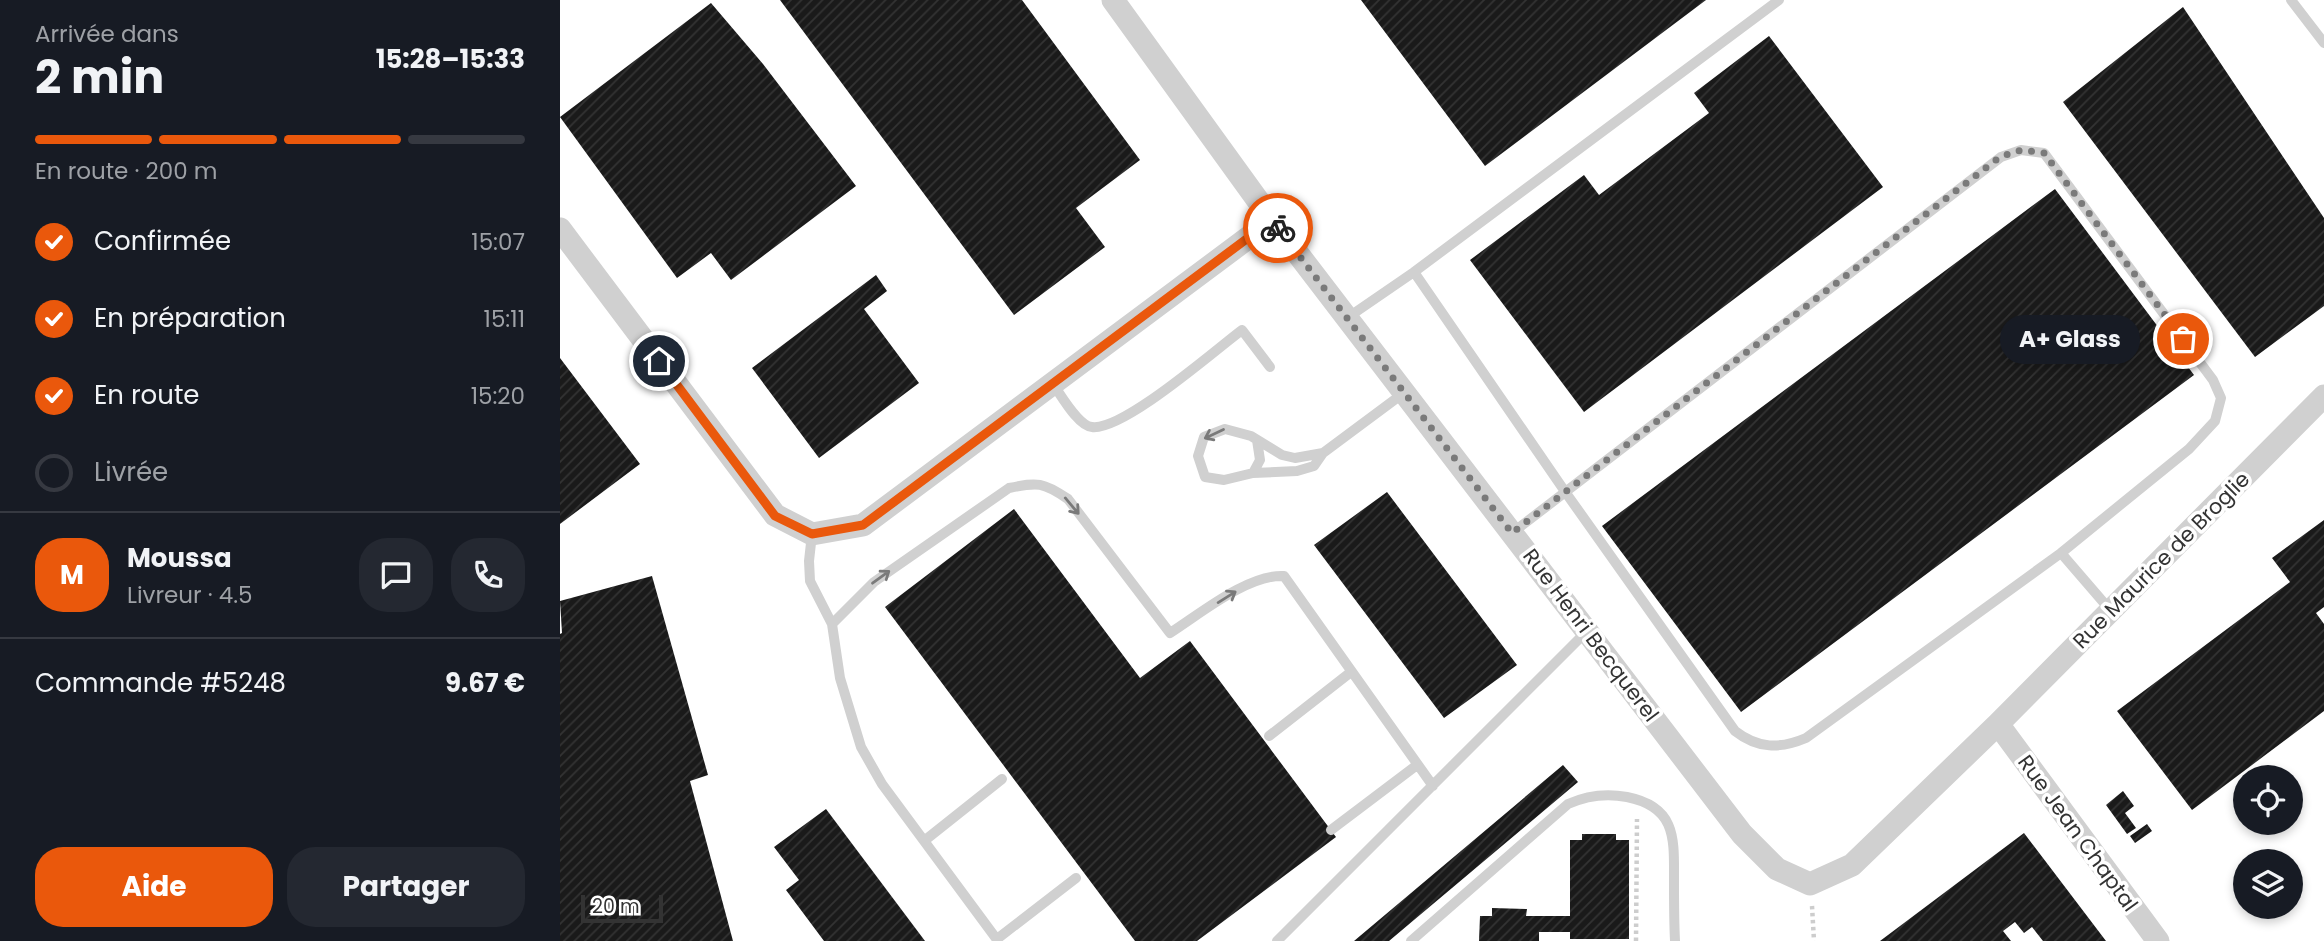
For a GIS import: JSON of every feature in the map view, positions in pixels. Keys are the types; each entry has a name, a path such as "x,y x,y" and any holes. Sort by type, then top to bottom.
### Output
{"street":[{"name":"Rue Henri Becquerel","path":"1113,0 1272,220 1742,834 1777,869 1810,884"},
{"path":"560,229 775,516 812,534 863,525 1272,220"},
{"name":"Rue Maurice de Broglie","path":"1998,724 2324,397"},
{"path":"1810,884 1852,865 1998,724"},
{"name":"Rue Jean Chaptal","path":"1998,724 2158,941"}],"lane":[{"path":"1348,318 1414,272 1779,0"},
{"path":"2291,0 2324,43"},
{"path":"1414,272 1566,493 1735,732 1748,741 1769,746 1791,744 1806,738 2061,553 2189,449 2215,421 2221,398 2213,380 2044,153 2021,150 2000,157 1566,493 1512,533"},
{"path":"1053,383 1082,423 1091,428 1110,425 1130,414 1242,330 1270,367"},
{"path":"1323,453 1296,458 1282,455 1257,440 1225,429 1204,437 1198,456 1206,477 1224,480 1253,473 1314,466 1323,453 1405,392"},
{"path":"1253,473 1260,460 1257,440"},
{"path":"832,624 874,582 1009,488 1032,484 1049,486 1068,499 1170,633 1247,585 1271,575 1283,576 1433,786"},
{"path":"812,534 810,581 832,624 840,678 861,747 882,784 997,940 1076,878"},
{"path":"2061,553 2111,611"},
{"path":"1277,941 1587,631"},
{"path":"1269,736 1351,672"},
{"path":"1331,830 1417,765"},
{"path":"924,841 1002,779"},
{"path":"1411,941 1568,804 1585,796 1611,794 1638,800 1662,814 1674,838 1675,941"}],"path":[{"path":"1636,941 1638,800"},
{"path":"1810,884 1814,941"}],"building":[{"path":"780,0 1022,0 1140,160 1076,208 1105,247 1014,315"},
{"path":"1361,0 1706,0 1485,166"},
{"path":"711,3 763,64 856,186 731,280 711,253 677,278 560,117"},
{"path":"2183,7 2324,218 2324,306 2255,357 2063,102"},
{"path":"1769,36 1883,187 1584,412 1470,260 1584,175 1599,195 1709,113 1694,93"},
{"path":"2055,189 2194,375 1741,712 1602,526"},
{"path":"876,275 887,291 864,309 919,383 819,458 752,368"},
{"path":"560,358 640,464 560,524"},
{"path":"1387,492 1517,665 1444,718 1314,545"},
{"path":"1014,509 1140,678 1190,641 1336,837 1197,941 1135,941 885,607"},
{"path":"2324,520 2324,607 2316,613 2324,624 2324,711 2252,765 2233,765 2233,779 2192,810 2117,711 2290,582 2272,558"},
{"path":"652,576 708,775 690,781 733,941 560,941 560,601"},
{"path":"1563,765 1578,782 1389,941 1354,941"},
{"path":"2123,791 2134,806 2125,813 2136,828 2127,834 2106,805"},
{"path":"826,809 925,941 824,941 786,890 799,880 774,847"},
{"path":"2147,824 2152,831 2135,843 2130,836"},
{"path":"2024,833 2106,941 2043,941 2032,927 2024,933 2015,922 2003,931 2011,941 1880,941"},
{"path":"1582,834 1616,834 1616,840 1629,840 1629,939 1570,939 1570,932 1539,932 1539,941 1479,941 1480,916 1492,916 1492,908 1527,909 1526,916 1570,916 1570,840 1582,840"}],"way so far":[{"path":"1278,228 1512,533 2000,157 2021,150 2044,153 2183,339"}],"place":[{"name":"A+ Glass","path":"2183,339"}],"route":[{"path":"659,361 775,516 812,534 863,525 1272,220 1278,228"}]}
